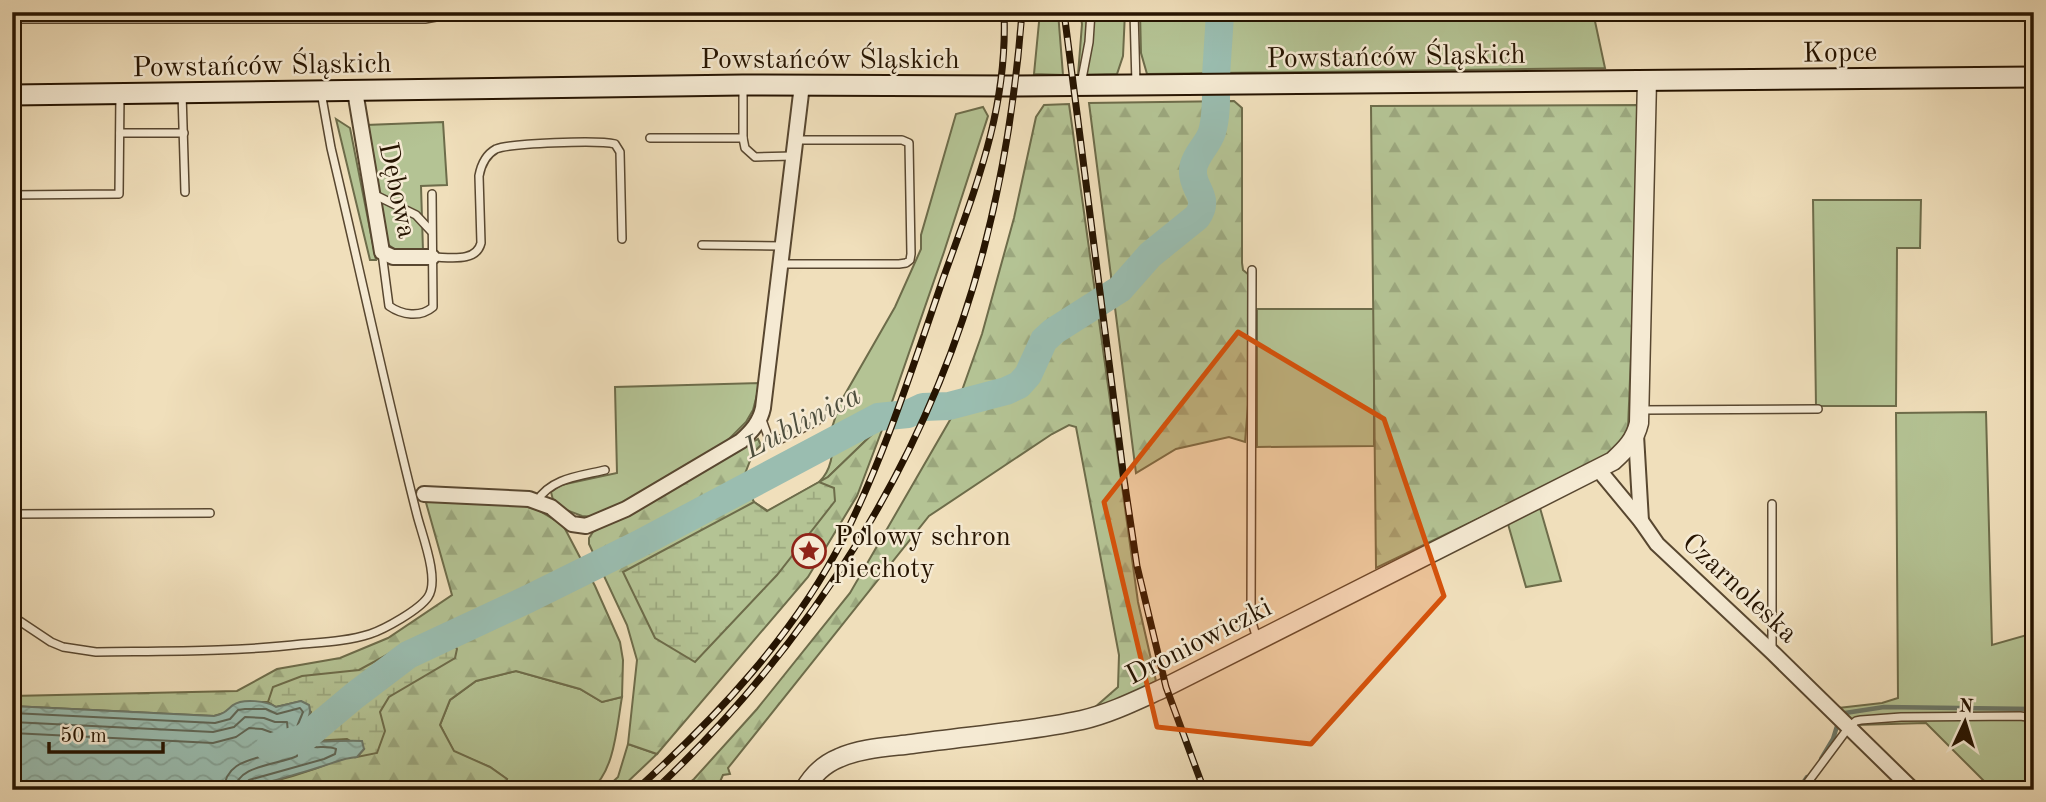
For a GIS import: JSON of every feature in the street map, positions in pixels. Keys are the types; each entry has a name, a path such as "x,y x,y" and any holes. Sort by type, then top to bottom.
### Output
{"main road":[{"name":"Kopce","path":"1647,80 2034,77"},
{"name":"Powstańców Śląskich","path":"12,95 743,85 1136,85 1647,80"}],"street":[{"path":"1641,521 1636,435 1640,410 1647,80"},
{"path":"418,494 537,501 558,512 572,524 593,524 626,509 741,441 757,425 761,417 802,85"},
{"name":"Dębowa","path":"355,91 382,253 393,257 432,257"},
{"path":"1598,469 1624,451 1636,435"},
{"name":"Droniowiczki","path":"804,790 814,775 831,762 848,754 1041,727 1100,715 1167,687 1257,639 1598,469"},
{"name":"Czarnoleska","path":"1598,469 1657,544 1913,790"}],"lane":[{"path":"12,19 41,15 425,19 463,12"},
{"path":"1081,85 1091,12"},
{"path":"1133,12 1136,85"},
{"path":"743,85 744,148 755,157 794,156"},
{"path":"12,616 64,648 96,652 262,649 338,641 380,631 421,604 432,590 418,494 326,124 321,92"},
{"path":"12,195 119,194 120,93"},
{"path":"182,93 185,192"},
{"path":"120,133 184,133"},
{"path":"650,138 743,138"},
{"path":"781,264 899,264 910,260 911,254 909,143 902,140 796,140"},
{"path":"432,257 467,256 479,251 480,168 490,153 518,145 615,144 620,152 622,239"},
{"path":"371,193 416,215 432,232"},
{"path":"382,253 390,306 398,312 412,314 428,311 433,307 432,194"},
{"path":"702,245 783,246"},
{"path":"1252,270 1251,619 1257,639"},
{"path":"1640,410 1818,409"},
{"path":"761,417 770,442 773,443 817,421"},
{"path":"537,501 542,492 554,484 604,470"},
{"path":"1772,504 1772,652"},
{"path":"12,514 209,513"},
{"path":"1802,790 1856,721 1901,717 2034,718"}],"highlighted area":[{"path":"1238,332 1384,419 1444,596 1311,744 1157,727 1104,502"}],"green space":[{"path":"1040,12 1058,12 1063,75 1034,74"},
{"path":"1080,12 1125,12 1123,56 1117,74 1078,75 1082,24"},
{"path":"1140,12 1593,12 1605,68 1147,74 1141,53"},
{"path":"1234,101 1242,108 1242,263 1243,270 1249,275 1248,405 1245,442 1229,437 1176,449 1136,473 1089,103"},
{"path":"1069,104 1138,602 1156,681 1134,693 1094,708 1118,687 1119,655 1076,427 1069,425 929,516 728,768 730,774 723,775 713,790 680,790 694,779 757,709 850,593 954,413 982,334 1014,218 1036,117 1044,105"},
{"path":"1641,105 1628,429 1619,444 1600,460 1376,568 1371,106"},
{"path":"983,107 988,116 885,422 828,477 819,482 831,461 829,437 840,403 895,307 921,249 921,235 956,114"},
{"path":"336,119 350,128 376,260 370,260"},
{"path":"443,122 447,185 421,186 423,251 397,251 386,243 366,125"},
{"path":"1813,200 1921,200 1920,248 1897,248 1896,406 1816,406"},
{"path":"1257,309 1374,309 1374,446 1257,447"},
{"path":"760,383 753,410 746,422 724,444 619,509 594,517 582,516 561,508 553,500 551,492 561,485 617,473 615,387"},
{"path":"1986,412 1992,645 2034,633 2034,790 1993,790 1926,723 1856,725 1838,708 1882,703 1898,698 1896,413"},
{"path":"885,422 857,496 808,577 657,754 628,744 637,660 627,625 589,544 593,532 758,439 761,445 753,453 743,479 754,502 768,511 828,477"},
{"path":"819,482 834,488 835,501 777,575 695,662 655,638 623,572 754,502 767,511"},
{"path":"425,499 518,504 538,510 563,525 620,642 623,660 622,697 602,702 580,689 516,671 476,681 450,700 440,725 454,751 490,767 507,779 502,790 228,790 286,778 343,758 347,739 312,741 268,702 244,702 214,716 12,706 12,696 237,691 277,669 340,658 388,638 452,595"},
{"path":"1540,508 1561,581 1526,587 1508,524"},
{"path":"429,635 451,640 457,649 455,658 389,697 380,712 385,731 377,753 357,757 364,749 347,739 312,741 304,738 303,729 311,712 301,701 276,707 268,702 273,687 302,676 359,670"},
{"path":"516,671 580,689 602,702 622,697 610,760 605,772 590,790 502,790 507,779 490,767 454,752 440,725 450,700 476,681"},
{"path":"628,744 657,754 619,790 604,790 618,777"}],"water":[{"path":"301,701 309,705 310,710 304,738 318,741 362,741 364,749 357,757 228,790 12,790 12,706 214,716 237,703 261,702 276,707"}],"waterway":[{"name":"Lublinica","path":"269,748 304,738 408,655 639,544 878,417 908,414 923,407 949,406 1019,385 1028,375 1044,340 1120,289 1150,255 1197,217 1201,210 1202,198 1193,171 1195,161 1214,125 1220,12"},
{"path":"1845,713 1884,707 2034,709"},
{"path":"1821,759 1833,739 1838,723"},
{"path":"1798,790 1807,777"}],"railway":[{"path":"636,790 724,704 778,641 824,573 859,506 898,410 987,148 1001,82 1004,12"},
{"path":"655,790 712,733 765,673 813,609 858,542 897,473 932,400 961,325 998,190 1022,12"},
{"path":"1064,12 1137,566 1166,687 1204,790"}],"place":[{"name":"Polowy schron piechoty","path":"809,551"}]}
